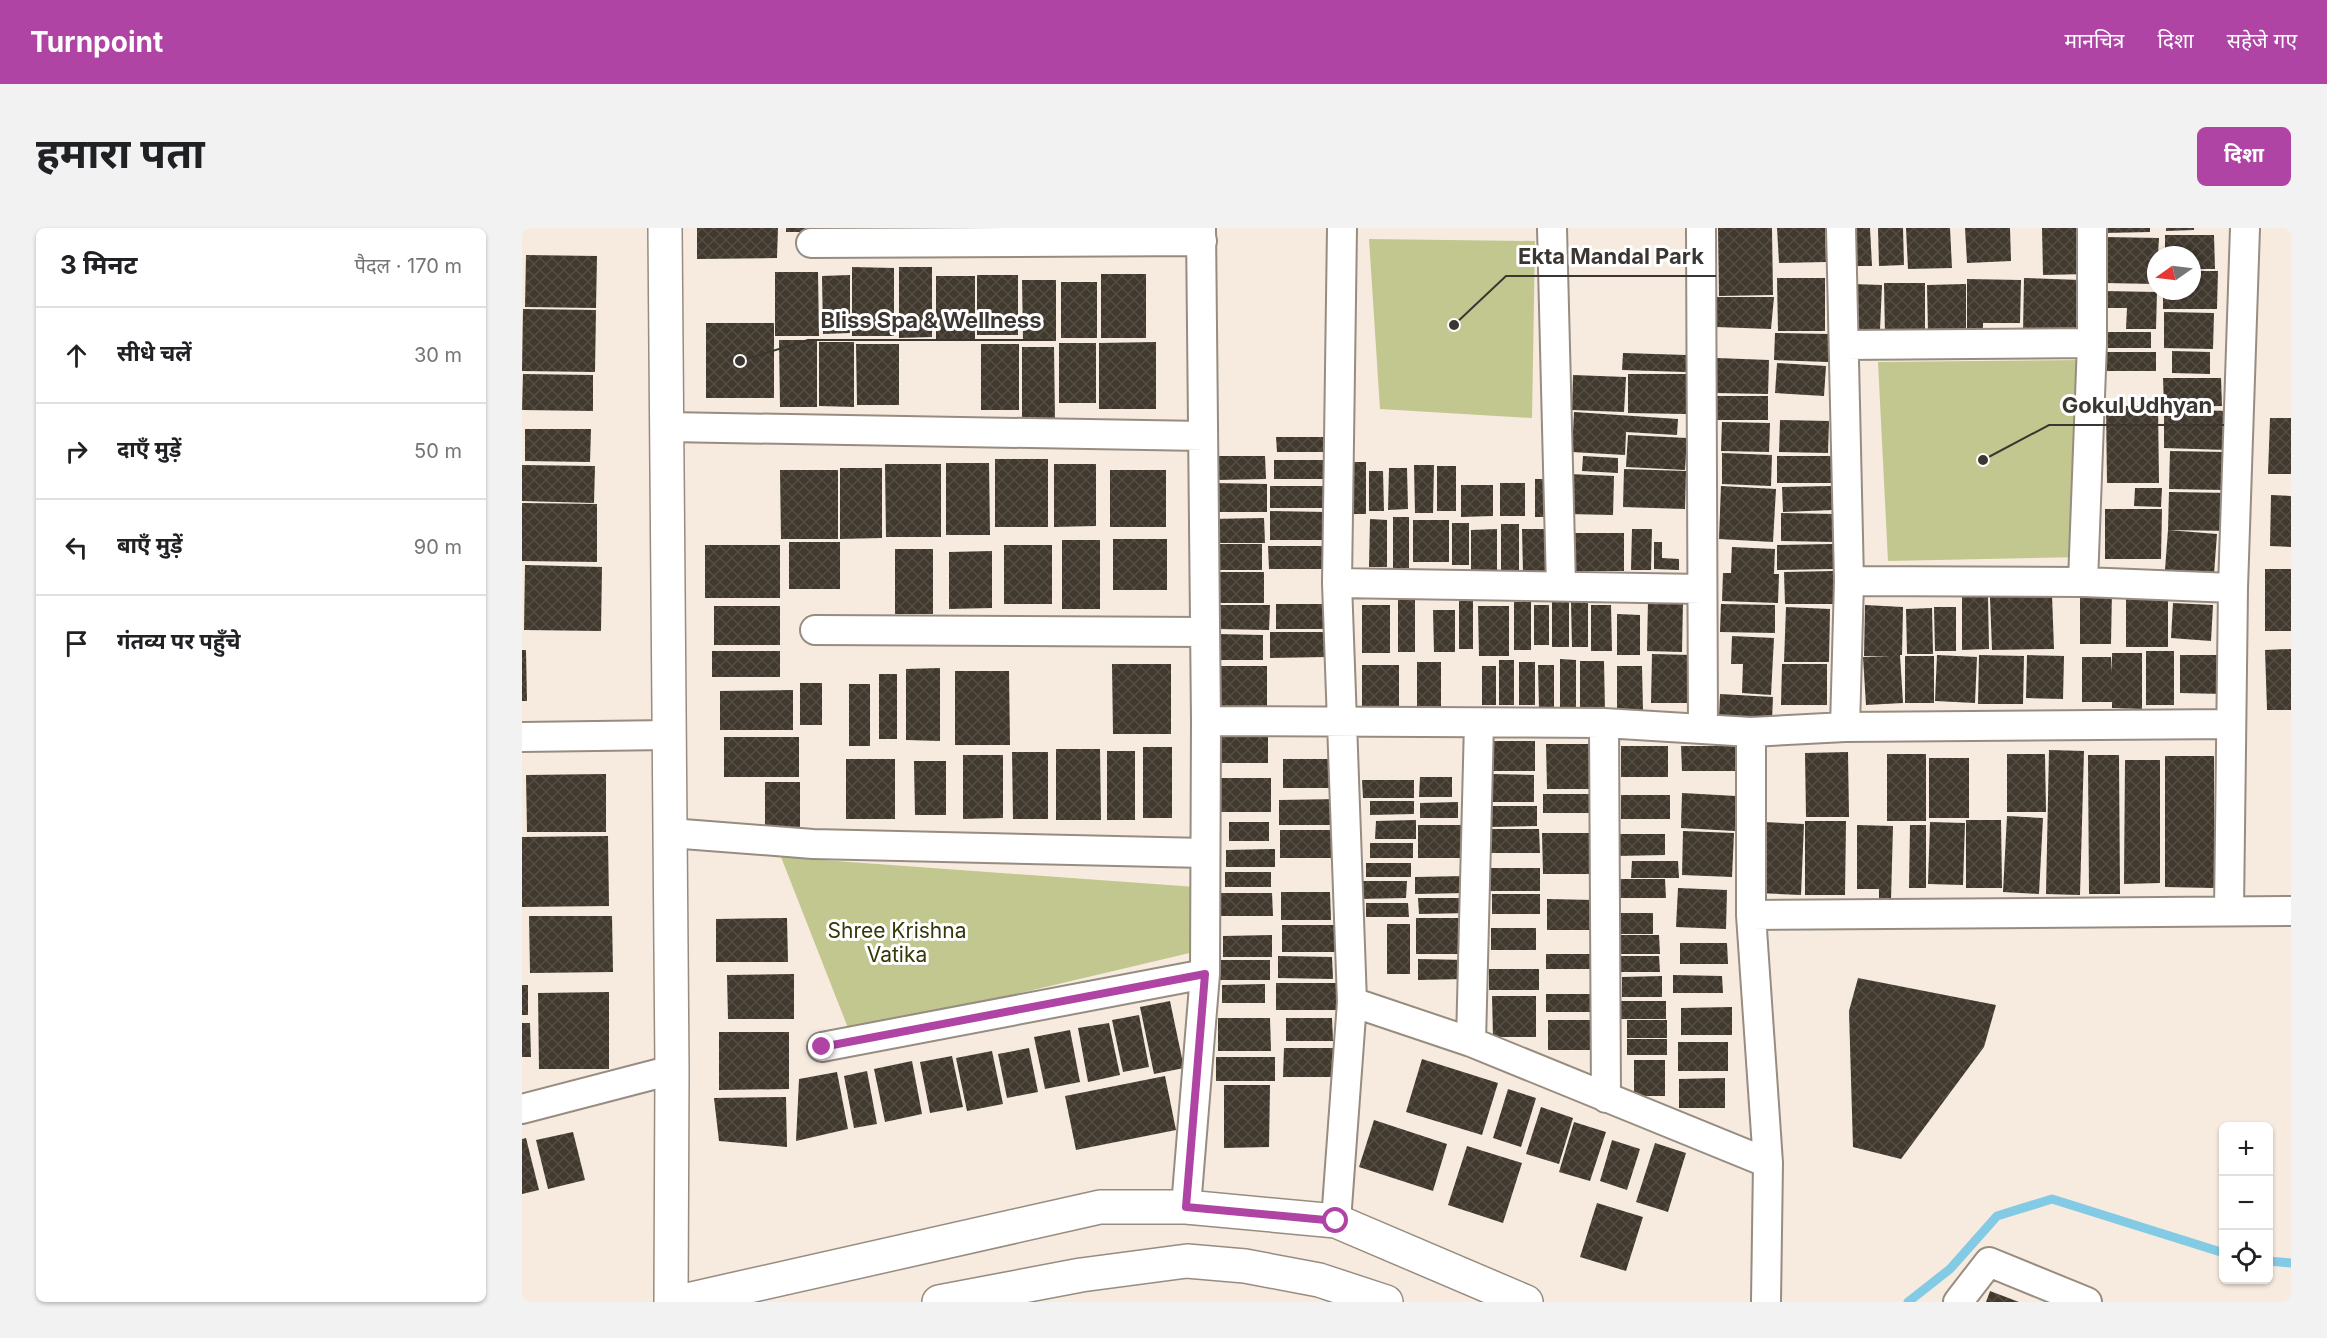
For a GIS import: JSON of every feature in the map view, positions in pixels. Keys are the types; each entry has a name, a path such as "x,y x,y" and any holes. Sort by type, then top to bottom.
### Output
{"main road":[{"path":"665,228 672,1070 671,1302"},
{"path":"678,1302 1100,1207 1186,1207 1336,1221 1526,1302"},
{"path":"939,1302 1081,1275 1187,1261 1245,1266 1319,1280 1386,1302"}],"street":[{"path":"1336,1221 1352,1002 1337,583 1342,228"},
{"path":"1552,228 1561,585"},
{"path":"1701,228 1703,728"},
{"path":"1841,228 1849,581 1845,727"},
{"path":"2083,582 2092,343 2092,228"},
{"path":"2229,910 2233,588 2245,228"},
{"path":"811,243 1202,234 1206,721 1205,974 1186,1207"},
{"path":"1844,345 2092,343"},
{"path":"667,428 1203,436"},
{"path":"1849,581 2083,582 2233,588"},
{"path":"1337,583 1702,589"},
{"path":"815,630 1205,632"},
{"path":"1206,721 1604,723 1751,732 1845,727 2231,724"},
{"path":"1472,1042 1479,723"},
{"path":"1604,723 1606,1098"},
{"path":"1751,732 1751,915 1767,1163 1766,1302"},
{"path":"522,737 669,735"},
{"path":"670,833 813,844 1205,853"},
{"path":"1751,915 2291,911"},
{"path":"822,1047 1205,974"},
{"path":"1352,1002 1472,1042 1767,1163"},
{"path":"522,1109 672,1070"},
{"path":"1958,1302 1989,1262 2087,1302"}],"green space":[{"path":"1369,239 1535,241 1532,418 1380,409"},
{"path":"2084,360 2083,557 1888,561 1878,362"},
{"name":"Shree Krishna Vatika","path":"781,857 1196,887 1198,951 850,1033"}],"building":[{"path":"697,228 778,228 777,258 697,259"},
{"path":"786,228 852,228 852,232 786,232"},
{"path":"1718,228 1772,228 1773,295 1719,296"},
{"path":"1777,228 1825,228 1826,262 1779,263"},
{"path":"1845,228 1870,228 1872,266 1846,266"},
{"path":"1878,228 1903,228 1904,265 1879,266"},
{"path":"1906,228 1950,228 1952,268 1908,269"},
{"path":"1965,228 2010,228 2011,261 1967,263"},
{"path":"2042,228 2086,228 2088,274 2043,275"},
{"path":"2104,228 2150,228 2150,232 2104,233"},
{"path":"2166,228 2194,228 2194,230 2166,231"},
{"path":"2165,235 2214,235 2215,269 2201,269 2201,246 2165,246"},
{"path":"2105,237 2159,238 2159,246 2147,246 2147,284 2104,283"},
{"path":"526,255 597,256 596,308 525,307"},
{"path":"852,267 894,268 894,336 852,336"},
{"path":"899,267 932,267 932,337 899,338"},
{"path":"2201,271 2218,271 2217,309 2163,309 2163,300 2201,300"},
{"path":"775,272 818,272 819,336 775,336"},
{"path":"1101,274 1146,274 1146,338 1101,338"},
{"path":"850,275 850,333 823,334 822,276"},
{"path":"977,275 1018,275 1018,335 977,335"},
{"path":"936,276 975,276 975,339 936,339"},
{"path":"1777,278 1825,278 1825,331 1778,331"},
{"path":"2024,278 2080,280 2078,334 2023,333"},
{"path":"1967,279 2021,280 2020,323 1983,323 1983,332 1967,332"},
{"path":"1022,280 1056,280 1056,341 1023,341"},
{"path":"1061,282 1097,282 1097,338 1061,338"},
{"path":"1884,283 1925,283 1925,335 1885,336"},
{"path":"1852,284 1882,285 1880,330 1850,329"},
{"path":"1966,284 1966,333 1928,333 1927,285"},
{"path":"2104,291 2147,292 2147,300 2157,300 2156,329 2126,329 2127,308 2103,308"},
{"path":"1717,297 1774,297 1771,329 1716,327"},
{"path":"523,309 596,310 595,372 522,371"},
{"path":"2164,312 2214,313 2213,349 2164,348"},
{"path":"706,323 774,323 774,398 706,398"},
{"path":"2108,332 2151,332 2151,348 2108,348"},
{"path":"1775,333 1829,334 1828,362 1774,360"},
{"path":"779,340 817,340 817,407 780,407"},
{"path":"819,342 854,342 854,407 819,406"},
{"path":"1156,342 1156,409 1099,409 1099,343"},
{"path":"1059,343 1096,343 1096,403 1059,403"},
{"path":"856,344 899,344 899,405 857,405"},
{"path":"981,344 1019,344 1019,410 981,410"},
{"path":"1022,347 1054,347 1055,421 1022,420"},
{"path":"2172,351 2210,352 2210,374 2172,373"},
{"path":"2107,352 2156,352 2156,371 2107,371"},
{"path":"1623,353 1686,355 1686,372 1622,370"},
{"path":"1717,358 1769,360 1768,394 1716,393"},
{"path":"1777,363 1826,366 1824,396 1775,393"},
{"path":"523,374 593,375 593,411 522,410"},
{"path":"1628,374 1687,374 1686,414 1628,413"},
{"path":"1573,375 1626,377 1624,412 1572,410"},
{"path":"2163,378 2221,378 2222,406 2164,407"},
{"path":"1717,396 1768,396 1768,420 1717,420"},
{"path":"2106,406 2158,406 2159,483 2107,483"},
{"path":"2164,409 2228,411 2227,450 2164,448"},
{"path":"1574,412 1678,419 1677,435 1626,432 1625,455 1572,452"},
{"path":"2270,418 2291,418 2291,474 2268,474"},
{"path":"1780,420 1829,421 1828,453 1779,452"},
{"path":"1722,422 1770,423 1769,452 1721,451"},
{"path":"525,429 591,429 590,462 525,461"},
{"path":"1628,435 1687,438 1685,470 1626,467"},
{"path":"1276,437 1328,437 1327,452 1277,452"},
{"path":"2170,451 2226,452 2225,490 2169,489"},
{"path":"1722,453 1772,455 1771,486 1722,484"},
{"path":"1215,456 1265,456 1266,479 1215,480"},
{"path":"1583,456 1618,458 1618,473 1582,471"},
{"path":"1777,456 1833,456 1833,483 1777,483"},
{"path":"995,459 1048,459 1048,527 995,527"},
{"path":"1274,460 1330,460 1331,479 1274,479"},
{"path":"1345,462 1366,462 1366,514 1345,514"},
{"path":"946,463 989,463 990,535 946,535"},
{"path":"885,464 941,464 941,537 886,537"},
{"path":"1054,464 1096,464 1096,526 1054,527"},
{"path":"522,465 595,466 594,503 522,501"},
{"path":"1414,465 1434,465 1433,513 1415,513"},
{"path":"1437,466 1456,466 1456,511 1437,511"},
{"path":"840,468 882,468 882,538 840,539"},
{"path":"1389,468 1407,468 1408,509 1388,510"},
{"path":"1624,469 1686,471 1685,509 1623,507"},
{"path":"780,470 838,470 838,539 781,539"},
{"path":"1110,470 1166,470 1166,527 1110,527"},
{"path":"1369,471 1383,471 1384,511 1369,511"},
{"path":"1568,474 1614,476 1613,515 1568,514"},
{"path":"1535,479 1554,479 1554,517 1535,517"},
{"path":"1213,483 1267,484 1267,512 1213,512"},
{"path":"1500,483 1525,483 1525,516 1500,516"},
{"path":"1461,485 1493,485 1493,516 1461,517"},
{"path":"1270,486 1327,486 1327,508 1270,508"},
{"path":"1721,486 1776,489 1773,542 1719,539"},
{"path":"1832,486 1833,510 1783,512 1782,487"},
{"path":"2135,488 2162,488 2161,507 2134,506"},
{"path":"2169,492 2233,493 2232,531 2168,530"},
{"path":"2271,495 2291,496 2291,547 2270,546"},
{"path":"522,503 597,504 597,562 522,561"},
{"path":"2105,509 2162,509 2161,559 2105,559"},
{"path":"1270,511 1327,512 1327,540 1270,540"},
{"path":"1781,513 1835,514 1835,542 1781,541"},
{"path":"1393,517 1409,517 1409,568 1393,568"},
{"path":"1264,518 1265,543 1210,543 1210,519"},
{"path":"1370,519 1387,520 1387,567 1369,567"},
{"path":"1413,520 1449,520 1449,562 1413,562"},
{"path":"1452,523 1469,523 1469,565 1452,565"},
{"path":"1501,524 1519,524 1519,570 1501,570"},
{"path":"1497,529 1497,571 1471,571 1471,530"},
{"path":"1522,529 1548,529 1548,573 1523,573"},
{"path":"1632,529 1652,529 1651,570 1631,570"},
{"path":"2168,530 2217,534 2214,574 2165,570"},
{"path":"1568,533 1624,533 1624,571 1568,571"},
{"path":"1113,539 1167,539 1167,590 1113,590"},
{"path":"1062,540 1100,540 1100,609 1062,609"},
{"path":"789,542 840,542 840,589 789,589"},
{"path":"1654,542 1662,542 1662,558 1679,559 1679,570 1654,569"},
{"path":"1214,544 1262,544 1262,570 1214,570"},
{"path":"1833,544 1833,569 1777,570 1777,545"},
{"path":"705,545 780,545 780,598 705,598"},
{"path":"1004,545 1052,545 1052,604 1004,604"},
{"path":"1268,546 1327,546 1328,569 1269,569"},
{"path":"1732,547 1775,549 1774,574 1779,574 1778,603 1722,601 1723,573 1731,573"},
{"path":"895,549 933,549 933,614 895,614"},
{"path":"992,551 992,608 949,609 949,552"},
{"path":"525,565 602,567 601,631 524,630"},
{"path":"2265,569 2291,569 2291,631 2265,631"},
{"path":"1834,571 1835,604 1785,604 1784,572"},
{"path":"1217,572 1264,572 1264,603 1217,603"},
{"path":"2080,589 2112,589 2111,644 2080,644"},
{"path":"2126,593 2168,594 2168,647 2126,647"},
{"path":"2052,595 2054,649 1992,650 1990,597"},
{"path":"1962,597 1988,597 1989,649 1962,650"},
{"path":"1398,600 1415,600 1415,652 1398,652"},
{"path":"1648,600 1683,601 1682,652 1647,651"},
{"path":"1459,601 1473,601 1473,649 1459,649"},
{"path":"1514,602 1531,602 1531,650 1514,650"},
{"path":"1552,602 1569,602 1569,647 1552,647"},
{"path":"1571,602 1588,602 1588,647 1572,647"},
{"path":"2173,603 2213,605 2211,641 2171,638"},
{"path":"1276,604 1334,604 1334,629 1276,629"},
{"path":"1721,604 1775,605 1775,633 1720,632"},
{"path":"1218,605 1270,605 1269,630 1219,629"},
{"path":"1362,605 1390,605 1390,653 1362,653"},
{"path":"1534,605 1549,605 1549,645 1534,645"},
{"path":"1591,605 1611,605 1612,651 1591,651"},
{"path":"1865,605 1903,607 1902,655 1900,655 1903,703 1866,705 1863,657 1891,656 1864,656"},
{"path":"714,606 780,606 780,645 714,645"},
{"path":"1478,606 1509,606 1509,656 1479,656"},
{"path":"1786,607 1830,609 1829,662 1784,662"},
{"path":"1934,607 1956,607 1956,651 1935,651"},
{"path":"1932,608 1933,654 1907,654 1906,609"},
{"path":"1433,610 1455,610 1455,652 1434,652"},
{"path":"1617,614 1640,615 1640,655 1617,655"},
{"path":"1270,632 1326,632 1326,657 1270,658"},
{"path":"1216,634 1263,635 1263,660 1216,660"},
{"path":"1732,636 1774,638 1771,695 1742,693 1743,664 1731,664"},
{"path":"2291,649 2291,710 2267,710 2265,650"},
{"path":"522,650 526,650 527,701 522,701"},
{"path":"712,651 780,651 780,677 712,677"},
{"path":"2146,651 2174,651 2174,705 2146,705"},
{"path":"2112,653 2142,653 2142,709 2112,708 2112,702 2082,702 2082,657 2111,657 2112,673"},
{"path":"1652,654 1691,655 1690,703 1651,703"},
{"path":"1937,655 1977,657 1975,703 1935,701"},
{"path":"1979,655 2024,656 2023,704 1978,704"},
{"path":"2027,655 2064,656 2063,699 2026,698"},
{"path":"2180,655 2224,655 2223,694 2180,693"},
{"path":"1905,656 1934,656 1934,703 1905,703"},
{"path":"1560,659 1576,660 1576,709 1560,709"},
{"path":"1499,660 1514,660 1514,705 1499,705"},
{"path":"1580,661 1604,661 1605,711 1580,711"},
{"path":"1417,662 1441,662 1441,707 1417,707"},
{"path":"1519,662 1535,662 1535,705 1519,705"},
{"path":"1112,664 1171,664 1171,734 1113,734"},
{"path":"1782,664 1827,664 1827,705 1781,705"},
{"path":"1362,665 1399,665 1399,713 1362,713"},
{"path":"1538,665 1554,665 1554,710 1539,709"},
{"path":"1220,666 1267,666 1267,708 1220,708"},
{"path":"1482,666 1496,666 1496,705 1482,705"},
{"path":"1617,666 1642,666 1643,711 1617,711"},
{"path":"940,668 940,741 906,740 906,669"},
{"path":"955,671 1009,671 1010,745 955,745"},
{"path":"879,674 897,674 897,739 879,739"},
{"path":"800,683 822,683 822,725 800,725"},
{"path":"849,684 870,684 870,746 849,746"},
{"path":"793,690 793,730 720,730 720,691"},
{"path":"1720,694 1773,697 1772,720 1719,717"},
{"path":"1213,736 1268,736 1268,763 1213,763"},
{"path":"724,737 799,737 799,777 724,777"},
{"path":"1489,741 1535,741 1535,771 1489,771"},
{"path":"1546,744 1590,744 1590,789 1547,789"},
{"path":"1621,746 1668,746 1668,777 1621,777"},
{"path":"1681,746 1735,746 1735,771 1682,771"},
{"path":"1143,747 1172,747 1172,818 1143,818"},
{"path":"1056,749 1100,749 1101,820 1056,820"},
{"path":"2049,750 2084,751 2080,895 2046,894"},
{"path":"1107,751 1135,751 1135,820 1107,820"},
{"path":"1012,752 1048,752 1048,819 1013,819"},
{"path":"1848,752 1849,817 1806,817 1805,753"},
{"path":"1887,754 1926,754 1926,821 1887,821"},
{"path":"2007,754 2045,754 2046,812 2007,812"},
{"path":"963,755 1003,755 1003,818 963,819"},
{"path":"2088,755 2119,755 2120,894 2089,894"},
{"path":"2165,756 2214,756 2214,888 2165,887"},
{"path":"1929,758 1969,758 1969,818 1929,818"},
{"path":"846,759 895,759 895,819 846,819"},
{"path":"1283,759 1338,759 1339,788 1283,788"},
{"path":"2125,760 2160,760 2160,883 2124,884"},
{"path":"914,761 946,761 946,815 915,815"},
{"path":"606,774 606,832 527,832 526,775"},
{"path":"1492,774 1534,775 1534,802 1493,802"},
{"path":"1420,777 1452,777 1452,797 1419,797"},
{"path":"1219,778 1271,778 1271,812 1219,812"},
{"path":"1362,780 1414,780 1414,798 1363,798"},
{"path":"765,782 800,782 800,830 765,831"},
{"path":"1682,793 1736,796 1735,831 1681,828"},
{"path":"1543,794 1598,794 1597,813 1543,813"},
{"path":"1621,795 1670,795 1670,819 1621,819"},
{"path":"1342,799 1342,825 1279,825 1279,800"},
{"path":"1370,801 1414,801 1414,814 1370,815"},
{"path":"1458,802 1458,818 1420,818 1420,803"},
{"path":"1490,806 1537,806 1537,826 1490,827"},
{"path":"2007,816 2043,818 2039,894 2003,892"},
{"path":"1416,820 1416,839 1375,839 1376,821"},
{"path":"1966,820 2001,820 2002,888 1966,888"},
{"path":"1805,821 1846,821 1845,895 1805,895"},
{"path":"1229,822 1269,822 1269,841 1229,841"},
{"path":"1762,822 1804,824 1801,895 1759,893"},
{"path":"1930,822 1965,823 1963,885 1928,884"},
{"path":"1418,825 1463,825 1462,858 1418,858"},
{"path":"1857,825 1893,826 1891,900 1879,900 1879,889 1857,889"},
{"path":"1910,825 1926,825 1926,888 1909,888"},
{"path":"1490,829 1539,829 1540,853 1491,853"},
{"path":"1280,830 1333,830 1333,858 1280,858"},
{"path":"1683,831 1734,833 1732,877 1682,875"},
{"path":"1542,833 1599,833 1600,874 1543,874"},
{"path":"1615,834 1665,834 1665,855 1616,856"},
{"path":"608,836 609,906 522,907 522,837"},
{"path":"1370,843 1413,843 1413,858 1370,858"},
{"path":"1275,849 1275,867 1226,867 1226,850"},
{"path":"1632,861 1678,861 1679,878 1631,878"},
{"path":"1366,863 1411,863 1411,877 1366,877"},
{"path":"1488,868 1540,868 1540,891 1488,891"},
{"path":"1225,872 1271,872 1271,887 1225,887"},
{"path":"1466,876 1467,893 1415,894 1415,877"},
{"path":"1620,879 1665,879 1666,898 1620,898"},
{"path":"1359,881 1407,881 1406,898 1359,899"},
{"path":"1678,888 1727,890 1726,929 1676,927"},
{"path":"1281,892 1330,892 1331,920 1281,920"},
{"path":"1218,893 1272,893 1273,916 1218,916"},
{"path":"1492,894 1540,894 1540,914 1492,914"},
{"path":"1418,898 1470,898 1470,913 1419,914"},
{"path":"1547,899 1594,900 1594,930 1547,930"},
{"path":"1366,903 1408,903 1409,917 1366,917"},
{"path":"1615,913 1653,913 1653,934 1615,934"},
{"path":"529,916 612,916 613,972 530,973"},
{"path":"787,918 788,962 716,962 716,919"},
{"path":"1416,918 1463,918 1463,954 1416,954"},
{"path":"1387,924 1410,924 1410,974 1387,974"},
{"path":"1282,925 1335,925 1335,952 1282,952"},
{"path":"1491,928 1536,928 1536,950 1491,950"},
{"path":"1272,935 1272,957 1223,957 1223,936"},
{"path":"1619,935 1659,935 1660,954 1619,954"},
{"path":"1680,943 1727,943 1728,964 1680,964"},
{"path":"1546,954 1595,954 1595,969 1546,969"},
{"path":"1278,956 1332,957 1333,979 1278,978"},
{"path":"1617,956 1659,956 1660,972 1617,972"},
{"path":"1418,959 1465,960 1465,979 1418,980"},
{"path":"1217,960 1270,960 1270,980 1216,980"},
{"path":"1489,969 1539,969 1539,990 1489,990"},
{"path":"794,974 794,1019 728,1019 727,975"},
{"path":"1673,975 1722,976 1723,993 1673,993"},
{"path":"1662,976 1662,997 1622,997 1622,977"},
{"path":"1858,978 1996,1005 1984,1047 1901,1159 1853,1147 1849,1011"},
{"path":"1276,983 1336,983 1336,1010 1276,1010"},
{"path":"1265,984 1265,1003 1222,1003 1222,985"},
{"path":"522,985 528,985 528,1015 522,1015"},
{"path":"609,992 609,1069 539,1069 538,993"},
{"path":"1546,994 1596,994 1596,1012 1546,1012"},
{"path":"1492,996 1536,996 1536,1037 1493,1037"},
{"path":"1170,1001 1184,1068 1154,1074 1140,1007"},
{"path":"1621,1001 1666,1001 1666,1019 1621,1019"},
{"path":"1732,1007 1732,1035 1681,1035 1681,1008"},
{"path":"1139,1015 1149,1067 1123,1072 1112,1020"},
{"path":"1218,1018 1270,1018 1271,1051 1218,1051"},
{"path":"1286,1018 1332,1018 1333,1041 1286,1041"},
{"path":"1548,1020 1598,1020 1598,1050 1548,1050"},
{"path":"1627,1020 1667,1020 1667,1038 1627,1038"},
{"path":"522,1023 530,1023 531,1057 522,1057"},
{"path":"1109,1023 1120,1075 1088,1082 1078,1028"},
{"path":"1070,1030 1080,1082 1045,1089 1034,1037"},
{"path":"719,1032 789,1032 789,1089 719,1090"},
{"path":"1627,1039 1667,1039 1667,1055 1627,1055"},
{"path":"1678,1042 1728,1042 1728,1071 1678,1071"},
{"path":"1029,1048 1038,1092 1007,1098 998,1054"},
{"path":"1284,1048 1334,1048 1335,1077 1283,1077"},
{"path":"992,1051 1003,1104 967,1111 956,1058"},
{"path":"952,1056 963,1107 930,1113 920,1062"},
{"path":"1216,1057 1275,1057 1275,1081 1216,1081"},
{"path":"1422,1059 1498,1083 1482,1135 1406,1112"},
{"path":"1634,1060 1665,1060 1665,1096 1634,1096"},
{"path":"912,1061 922,1114 885,1122 874,1069"},
{"path":"867,1071 877,1124 854,1128 844,1076"},
{"path":"837,1072 848,1129 796,1141 799,1079"},
{"path":"1165,1076 1176,1130 1076,1150 1065,1096"},
{"path":"1725,1078 1725,1108 1679,1108 1679,1079"},
{"path":"1224,1085 1270,1085 1269,1147 1224,1148"},
{"path":"1508,1089 1536,1098 1521,1147 1493,1138"},
{"path":"786,1097 787,1147 719,1141 714,1098"},
{"path":"1541,1107 1573,1118 1559,1164 1526,1154"},
{"path":"1374,1120 1447,1144 1433,1191 1359,1167"},
{"path":"1574,1122 1606,1132 1590,1181 1559,1172"},
{"path":"573,1132 585,1180 548,1189 536,1140"},
{"path":"526,1138 539,1190 522,1194 522,1139"},
{"path":"1612,1140 1640,1149 1627,1190 1600,1181"},
{"path":"1655,1143 1686,1153 1668,1212 1636,1202"},
{"path":"1467,1146 1522,1163 1503,1223 1448,1205"},
{"path":"1597,1203 1643,1217 1626,1271 1580,1257"},
{"path":"1990,1291 2019,1302 1986,1302"}],"waterway":[{"path":"1908,1302 1950,1269 1997,1216 2052,1199 2219,1251"},
{"path":"2273,1261 2291,1263"}],"place":[{"name":"Ekta Mandal Park","path":"1454,325"},
{"name":"Bliss Spa & Wellness","path":"740,361"},
{"name":"Gokul Udhyan","path":"1983,460"}],"route":[{"path":"822,1047 1205,974 1186,1207 1336,1221"}]}
